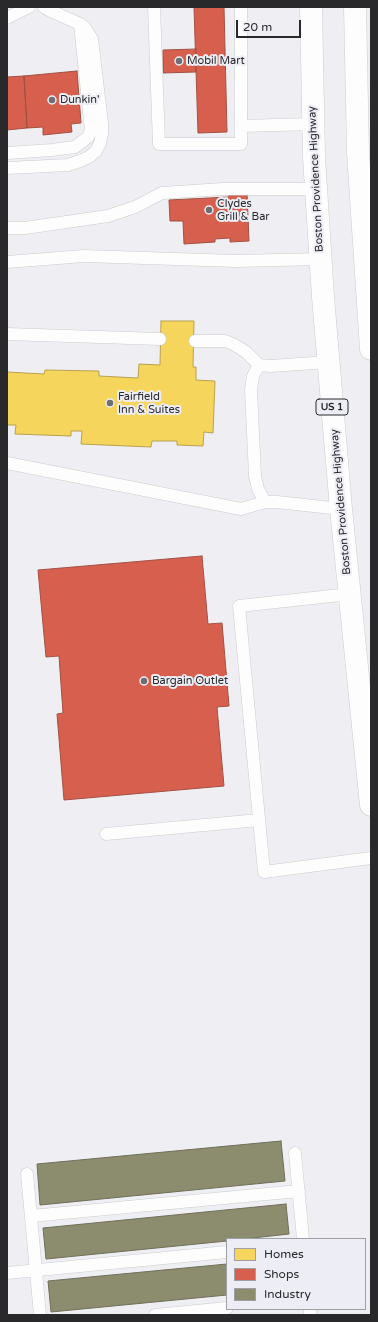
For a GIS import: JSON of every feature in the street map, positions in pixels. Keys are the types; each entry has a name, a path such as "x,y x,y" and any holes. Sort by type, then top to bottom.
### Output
{"main road":[{"name":"Boston Providence Highway","path":"311,7 316,189 320,259 341,509 371,805"},
{"path":"355,7 364,115 362,224 371,349"}],"lane":[{"path":"7,18 29,7"},
{"path":"7,168 68,164 80,161 89,157 96,151 100,143 102,123 94,49 88,33 80,24 51,12 44,7"},
{"path":"154,7 159,144 241,144 241,7"},
{"path":"7,153 75,147 88,137 91,131 80,24"},
{"path":"241,126 314,124"},
{"path":"7,228 25,228 108,216 135,207 162,194 222,189 316,189"},
{"path":"7,262 84,256 236,261 320,259"},
{"path":"7,334 160,339"},
{"path":"195,341 224,341 232,344 246,352 259,365 270,366 328,362"},
{"path":"259,365 253,376 250,388 255,476 258,489 265,502"},
{"path":"7,463 242,509 265,502 277,502 341,509"},
{"path":"350,594 238,606 264,872 371,858"},
{"path":"106,834 259,820"},
{"path":"295,1153 303,1238"},
{"path":"27,1174 40,1315"},
{"path":"31,1216 299,1191"},
{"path":"7,1273 226,1252"},
{"path":"155,1315 226,1308"}],"building: Homes":[{"name":"Fairfield Inn & Suites","path":"161,321 194,321 193,367 196,367 196,380 215,381 213,433 204,432 203,446 177,445 177,441 152,441 151,447 81,444 82,431 71,431 71,436 15,434 16,425 7,425 7,372 44,374 45,370 99,371 99,376 138,378 139,364 160,365"}],"building: Shops":[{"path":"194,7 224,7 227,132 198,133"},
{"name":"Mobil Mart","path":"196,49 196,72 163,73 163,50"},
{"name":"Dunkin'","path":"77,71 81,123 71,124 72,132 43,135 43,127 27,128 24,76"},
{"path":"24,76 27,128 7,130 7,77"},
{"name":"Clydes Grill & Bar","path":"247,192 249,241 230,242 230,238 215,239 215,242 184,244 183,221 170,221 169,200 229,197 229,193"},
{"name":"Bargain Outlet","path":"202,556 208,624 222,623 229,706 217,707 224,786 64,800 57,714 63,713 59,656 46,657 38,570"}],"building: Industry":[{"path":"281,1141 285,1181 40,1205 37,1164"},
{"path":"286,1204 289,1234 253,1238 226,1238 226,1241 46,1259 43,1228"},
{"path":"226,1264 226,1295 51,1312 48,1281"}],"place":[{"name":"Mobil Mart","path":"179,61"},
{"name":"Dunkin'","path":"52,100"},
{"name":"Clydes Grill & Bar","path":"209,210"},
{"name":"Fairfield Inn & Suites","path":"110,403"},
{"name":"Bargain Outlet","path":"144,681"}]}
